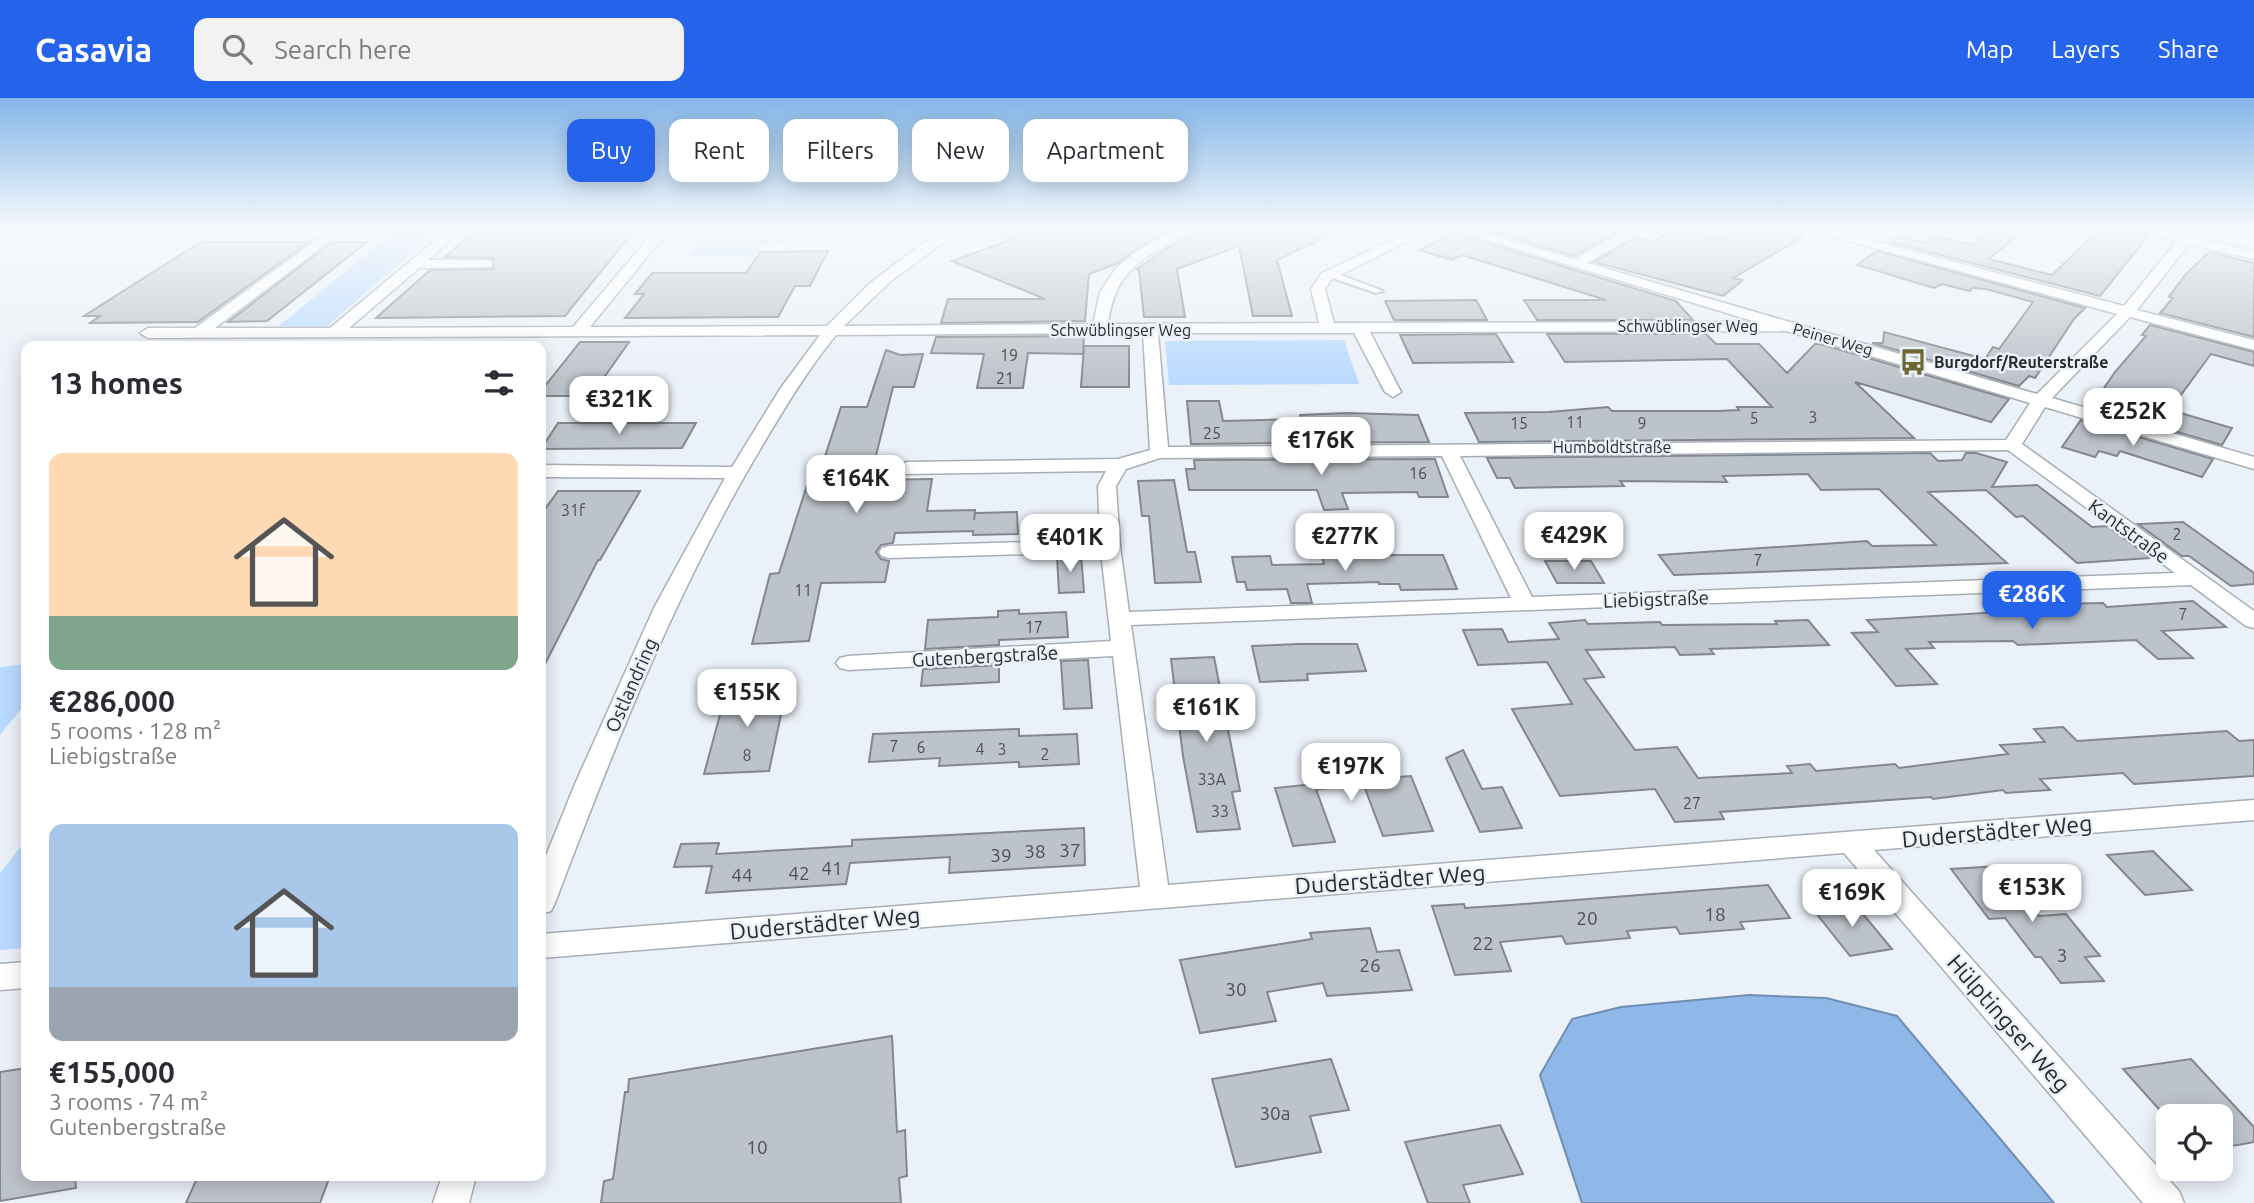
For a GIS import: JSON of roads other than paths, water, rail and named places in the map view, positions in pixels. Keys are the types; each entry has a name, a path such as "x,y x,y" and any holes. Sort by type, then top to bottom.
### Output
{"street":[{"path":"200,333 272,280"},
{"path":"333,333 398,280"},
{"path":"577,332 621,280"},
{"name":"Ostlandring","path":"546,892 646,649 736,473 795,379 831,332 884,280"},
{"path":"1100,330 1104,303 1115,280"},
{"path":"1326,280 1318,289 1328,329"},
{"name":"Peiner Weg","path":"1627,280 2254,463"},
{"path":"2003,280 2254,345"},
{"path":"2012,445 2040,401 2127,312 2154,280"},
{"name":"Schwüblingser Weg","path":"148,333 1786,326"},
{"path":"1360,329 1393,391"},
{"path":"906,468 1119,465 1159,453 1150,330"},
{"name":"Humboldtstraße","path":"1159,453 2012,445"},
{"name":"Kantstraße","path":"2012,445 2194,579 2251,617"},
{"path":"1448,449 1525,604"},
{"path":"1119,465 1107,486 1110,546 1155,897"},
{"path":"546,471 736,473"},
{"path":"889,552 1110,546"},
{"name":"Liebigstraße","path":"1119,619 2194,579"},
{"name":"Gutenbergstraße","path":"848,663 1122,648"},
{"name":"Duderstädter Weg","path":"546,946 2249,815"},
{"name":"Hülptingser Weg","path":"1852,844 2166,1203"},
{"path":"0,977 21,975"},
{"path":"452,1203 458,1181"}],"lane":[{"path":"1346,280 1379,291"}],"place":[{"name":"Burgdorf/Reuterstraße","path":"1913,362"}]}
